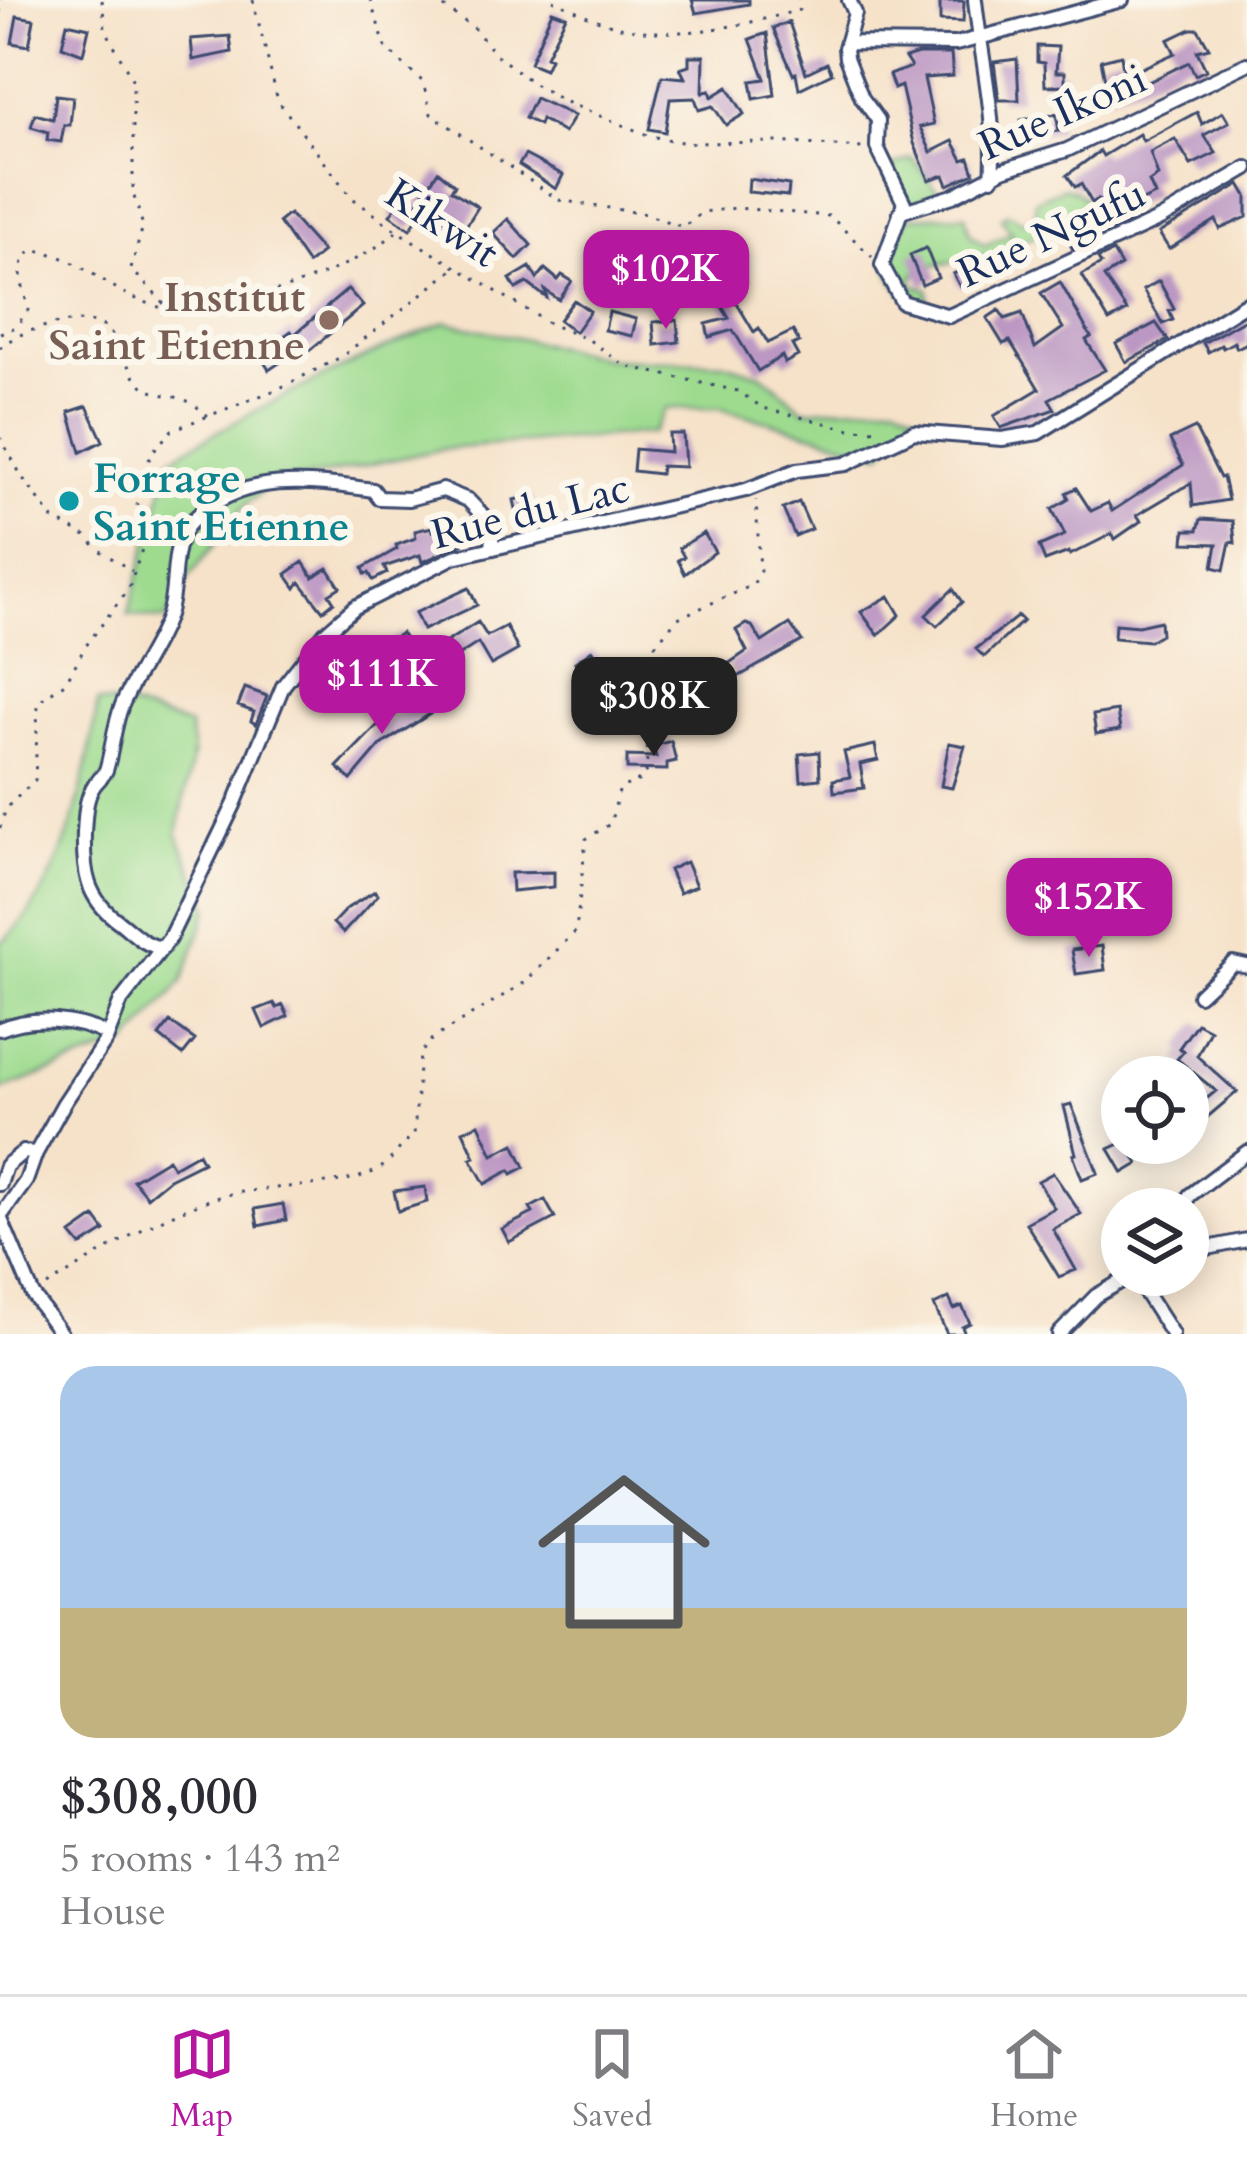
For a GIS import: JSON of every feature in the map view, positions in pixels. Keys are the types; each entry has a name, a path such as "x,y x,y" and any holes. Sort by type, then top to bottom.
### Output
{"street":[{"path":"849,0 855,14 849,43"},
{"path":"975,0 989,93 992,178"},
{"path":"900,212 904,203 877,147 878,120 862,98 846,58 846,42 956,44 1122,0"},
{"name":"Rue Ikoni","path":"900,212 1067,149 1247,64"},
{"name":"Rue Ngufu","path":"900,212 882,265 902,302 949,316 1160,219 1247,168"},
{"name":"Rue du Lac","path":"0,1217 26,1181 36,1154 108,1035 125,994 164,948 234,805 283,686 341,619 378,592 454,557 757,487 796,470 846,464 914,432 1002,439 1038,433 1247,303"},
{"path":"164,948 148,946 97,903 83,873 86,811 92,788 107,772 122,705 166,620 176,587 174,562 181,537 192,521 262,483 311,482 374,490 379,498 391,499 443,490 468,500 488,521 494,548"},
{"path":"1199,995 1233,963 1247,965"},
{"path":"0,1029 17,1022 73,1021 108,1035"},
{"path":"0,1184 6,1166 23,1152 36,1154"},
{"path":"1199,1188 1247,1152"},
{"path":"0,1217 32,1295 61,1334"},
{"path":"1209,1248 1247,1240"},
{"path":"1060,1334 1101,1293"},
{"path":"1147,1296 1172,1334"}],"path":[{"path":"0,12 1,0"},
{"path":"102,0 105,28 134,81 133,193 143,226 131,269 170,310"},
{"name":"Kikwit","path":"254,0 278,101 351,197 456,268 550,325 589,340 625,366 738,391 763,408 850,429 914,432"},
{"path":"370,0 386,48 423,82 430,114 559,200 646,214 683,227 703,212 736,208 830,216 882,265"},
{"path":"434,0 474,28 494,53 534,84 650,136 731,145 776,142 840,149 877,147"},
{"path":"553,0 606,24 677,33 759,21 799,10 798,0"},
{"path":"0,333 16,327 28,310 20,278 25,256 32,250 77,265 130,296 170,310 212,306 303,282 377,250 398,230"},
{"path":"0,828 7,808 35,780 38,702 66,682 85,647 122,599 134,571 143,546 136,490 148,458 169,432 341,357 456,268"},
{"path":"0,348 10,338 47,327 76,321 101,325 110,332 138,382 148,390 189,402 208,416"},
{"path":"0,437 53,519 88,537 123,568 134,571"},
{"path":"32,1295 174,1213 220,1196 357,1179 384,1166 414,1135 420,1054 432,1039 524,983 576,931 586,838 608,828 620,788 638,782 647,771 646,733 658,718 661,687 655,645 678,618 747,589 760,571 757,487"}],"green space":[{"path":"912,158 941,195 908,203 890,167"},
{"path":"1064,187 1078,192 1097,212 1078,225 1015,245 1014,258 1002,260 995,254 917,272 910,284 928,289 928,300 912,298 895,283 888,260 908,217 965,215 970,234 984,245 1012,233 1001,218 1008,213 1024,222 1036,215 1035,201"},
{"path":"446,322 609,359 725,363 763,375 804,410 896,403 914,412 882,453 720,408 666,408 652,433 443,449 307,478 277,479 245,505 188,578 166,620 128,615 171,458 306,386"},
{"path":"98,702 128,706 189,726 193,753 177,834 209,908 182,982 129,1043 0,1090 0,944 23,921 57,864 79,800"}],"building":[{"path":"692,0 749,0 749,4 696,13"},
{"path":"940,1 964,1 963,22 940,21"},
{"path":"552,11 566,16 546,56 550,58 545,69 530,63"},
{"path":"17,16 34,19 29,46 12,43"},
{"path":"789,22 806,73 827,63 832,73 799,89 773,28"},
{"path":"67,23 89,28 83,54 62,46"},
{"path":"1198,29 1209,48 1197,51 1206,70 1195,75 1189,62 1136,88 1108,95 1101,60 1121,55 1124,76 1175,53 1168,40"},
{"path":"767,33 775,95 754,99 751,81 765,79 750,39"},
{"path":"230,36 232,52 193,60 191,39"},
{"path":"1037,46 1058,47 1056,72 1065,72 1065,85 1045,86"},
{"path":"951,54 953,76 924,78 934,124 920,127 931,152 953,141 963,160 969,158 974,173 948,185 944,175 929,180 914,143 901,86 894,89 889,75 911,67 905,58"},
{"path":"689,56 704,56 703,93 710,90 712,97 728,87 744,114 726,125 713,106 699,110 695,98 670,99 665,132 649,129 662,76 685,78 680,68 689,65"},
{"path":"1017,59 1019,100 999,100 994,62"},
{"path":"56,95 73,97 70,125 64,125 61,142 47,140 48,132 31,127 35,114 53,119"},
{"path":"535,98 574,116 564,133 541,119 539,125 525,118"},
{"path":"1197,112 1202,124 1223,112 1229,122 1204,135 1216,153 1191,165 1175,139 1150,152 1158,176 1149,182 1155,195 1123,210 1129,222 1072,248 1068,240 1108,220 1098,199 1092,203 1081,184 1075,187 1067,175 1100,151 1103,156 1139,134 1143,141"},
{"path":"1056,114 1059,131 1021,136 1021,120"},
{"path":"525,155 563,175 556,189 519,165"},
{"path":"438,171 455,185 451,190 478,207 463,231 456,227 452,234 416,206"},
{"path":"749,179 789,185 788,196 748,192"},
{"path":"1240,184 1247,196 1247,217 1220,229 1216,220 1169,249 1159,233"},
{"path":"401,199 421,213 410,229 390,215"},
{"path":"289,214 323,252 308,264 279,222"},
{"path":"508,219 531,245 517,259 493,233"},
{"path":"926,248 938,278 922,285 910,255"},
{"path":"1113,252 1121,266 1104,277 1127,311 1109,321 1082,275"},
{"path":"993,257 995,274 960,287 953,274 960,271 957,264"},
{"path":"530,267 537,279 545,269 558,280 562,275 572,281 559,300 545,290 547,298 527,283 516,289 510,279"},
{"path":"718,272 754,332 759,328 768,343 793,331 799,342 792,345 798,356 785,363 782,356 758,371 733,330 709,337 706,324 729,318 705,279"},
{"path":"1159,281 1174,309 1169,311 1173,320 1163,324 1143,290"},
{"path":"1060,282 1105,370 1049,399 1055,409 1001,428 994,416 1039,389 1010,341 1003,344 987,318 999,310 1005,319 1022,313 1035,348 1063,328 1041,293"},
{"name":"Institut Saint Etienne","path":"348,289 363,306 310,350 306,345 269,370 259,354 291,331 294,335"},
{"path":"574,300 590,311 575,332 559,320"},
{"path":"609,312 636,319 632,336 605,330"},
{"path":"1247,318 1247,343 1237,348 1234,342 1221,345 1208,352 1203,343"},
{"path":"677,320 679,342 655,345 653,322"},
{"path":"1156,323 1168,340 1126,362 1116,344"},
{"path":"87,406 103,441 81,452 69,412"},
{"path":"1195,428 1223,477 1228,500 1193,506 1191,483 1137,515 1141,521 1115,539 1112,534 1070,555 1045,561 1039,546 1065,535 1052,509 1069,499 1066,493 1076,488 1091,511 1108,503 1112,511 1183,465 1170,440"},
{"path":"669,434 683,434 685,467 661,466 660,474 633,471 635,449 670,452"},
{"path":"532,496 538,523 520,527 514,500"},
{"path":"799,502 811,529 795,536 783,509"},
{"path":"1201,519 1233,521 1235,543 1230,542 1224,570 1213,567 1217,544 1184,543 1185,530 1198,530"},
{"path":"454,523 462,544 422,562 420,555 384,567 387,573 373,580 365,574 363,568 397,549 396,545 416,538 415,531 432,527 433,531"},
{"path":"704,533 715,552 685,574 678,560 684,557 679,548"},
{"path":"303,562 313,577 328,568 340,587 329,594 334,602 323,611 300,582 296,588 286,574"},
{"path":"469,588 477,605 423,630 415,613"},
{"path":"953,589 962,602 937,626 926,615"},
{"path":"889,596 900,615 878,635 861,612"},
{"path":"1018,616 1023,621 984,657 976,649"},
{"path":"1160,621 1161,634 1149,641 1114,638 1115,624"},
{"path":"478,622 487,636 506,626 518,650 491,665 478,643 450,661 440,646"},
{"path":"746,624 762,642 790,624 802,641 736,678 728,664 747,651 736,630"},
{"path":"401,633 419,660 379,692 372,683 353,699 342,686 317,699 314,695 347,667 352,672"},
{"path":"592,650 607,668 588,681 575,662"},
{"path":"245,688 267,696 256,724 251,721 254,712 238,706"},
{"path":"420,699 430,714 381,745 351,780 337,767 377,726"},
{"path":"1117,711 1120,730 1096,734 1093,715"},
{"path":"671,741 676,761 667,763 667,770 627,769 627,756 656,757 653,746"},
{"path":"949,743 965,746 952,788 941,786"},
{"path":"875,745 878,760 860,764 864,788 834,792 833,780 850,777 844,752"},
{"path":"819,752 820,779 801,781 799,754"},
{"path":"686,862 696,886 679,893 669,870"},
{"path":"554,872 554,887 512,891 511,873"},
{"path":"375,891 378,895 343,933 333,923 346,909"},
{"path":"1102,946 1105,970 1076,974 1072,950"},
{"path":"274,1003 277,1008 283,1005 288,1016 264,1028 256,1010"},
{"path":"170,1022 195,1040 183,1055 159,1036"},
{"path":"1197,1023 1210,1030 1197,1056 1180,1056 1184,1051 1179,1048"},
{"path":"1209,1067 1237,1092 1209,1116 1209,1097 1216,1091 1209,1085"},
{"path":"1071,1104 1098,1173 1082,1179 1064,1106"},
{"path":"479,1124 493,1155 514,1144 525,1167 485,1184 463,1131"},
{"path":"198,1153 203,1162 169,1179 147,1197 133,1180 168,1159 173,1167"},
{"path":"1118,1164 1138,1164 1123,1173"},
{"path":"1053,1173 1081,1214 1053,1229 1076,1270 1059,1277 1026,1223 1054,1208 1038,1181"},
{"path":"425,1187 427,1202 398,1211 394,1191"},
{"path":"545,1200 555,1218 509,1242 502,1229 533,1213 530,1208"},
{"path":"283,1204 286,1220 258,1226 255,1209"},
{"path":"95,1217 105,1231 81,1246 71,1234"},
{"path":"949,1298 954,1309 962,1306 970,1323 962,1327 965,1334 947,1334 934,1305"}],"place":[{"name":"Institut Saint Etienne","path":"329,320"},
{"name":"Forrage Saint Etienne","path":"69,501"}]}
